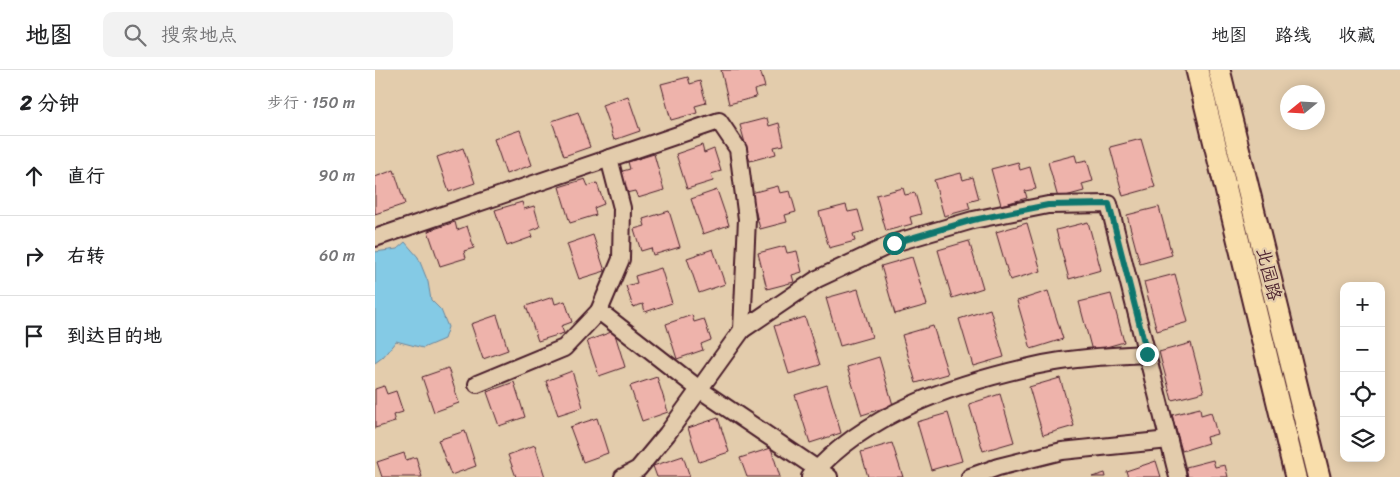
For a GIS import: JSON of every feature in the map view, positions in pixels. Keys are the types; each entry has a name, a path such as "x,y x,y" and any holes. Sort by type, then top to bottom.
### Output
{"main road":[{"name":"北园路","path":"1197,70 1296,477"},
{"name":"北园路","path":"1219,70 1319,477"}],"street":[{"path":"375,238 719,121 738,149 747,219 743,330"},
{"path":"477,384 564,348 599,311 621,259 622,208 609,158"},
{"path":"623,477 638,469 667,434 743,330 817,278 894,243 973,220 1048,205 1109,204 1178,477"},
{"path":"599,311 699,389 819,474 853,437 916,402 970,383 1035,366 1099,356 1147,354"},
{"path":"970,477 998,467 1062,451 1169,440"}],"water":[{"path":"405,242 418,257 428,282 431,300 441,310 448,327 444,339 423,348 396,341 383,357 375,363 375,252 397,249"}],"building":[{"path":"721,70 760,70 765,87 754,90 756,97 729,104"},
{"path":"688,77 690,84 700,81 706,103 695,106 697,113 671,120 661,84"},
{"path":"628,96 640,131 614,140 602,105"},
{"path":"578,112 590,147 564,156 552,121"},
{"path":"767,118 769,126 779,123 784,145 774,147 776,154 750,161 740,125"},
{"path":"520,130 532,165 506,174 494,139"},
{"path":"1141,139 1155,187 1123,196 1110,147"},
{"path":"702,145 704,153 714,149 721,171 711,174 713,181 687,189 676,154"},
{"path":"463,148 475,183 449,192 437,157"},
{"path":"654,154 664,190 638,198 635,191 626,193 619,172 630,169 628,162"},
{"path":"1075,155 1077,162 1087,160 1093,181 1082,184 1084,191 1058,198 1048,162"},
{"path":"1018,162 1020,170 1030,167 1036,189 1025,191 1027,198 1001,205 991,169"},
{"path":"394,170 405,204 375,214 375,177"},
{"path":"961,173 963,180 973,177 979,199 968,202 970,209 944,216 934,180"},
{"path":"585,179 588,186 597,183 604,204 594,208 596,215 570,223 559,187"},
{"path":"778,186 780,193 790,191 796,212 785,215 787,222 760,229 751,193"},
{"path":"903,188 905,195 915,193 921,214 910,217 912,224 886,231 876,195"},
{"path":"717,190 729,225 703,234 691,199"},
{"path":"522,202 524,209 534,206 540,227 530,231 532,237 507,246 495,210"},
{"path":"846,205 848,212 858,210 864,231 853,234 855,241 829,248 819,212"},
{"path":"1159,207 1172,255 1140,264 1127,215"},
{"path":"669,211 680,247 653,255 651,248 641,251 634,229 645,226 643,219"},
{"path":"455,222 457,230 467,226 474,248 464,251 466,258 440,266 428,231"},
{"path":"1088,222 1101,270 1069,279 1056,230"},
{"path":"1027,223 1041,271 1010,280 996,232"},
{"path":"593,235 605,271 579,279 567,244"},
{"path":"969,241 983,288 952,298 938,250"},
{"path":"785,246 787,253 797,251 802,272 792,275 794,282 767,289 758,253"},
{"path":"713,249 725,284 699,293 687,258"},
{"path":"912,257 927,305 895,314 881,266"},
{"path":"661,268 672,303 645,312 643,304 633,307 626,286 637,283 635,276"},
{"path":"1175,274 1188,322 1157,331 1144,282"},
{"path":"858,289 872,337 840,346 826,298"},
{"path":"1048,291 1063,339 1031,349 1017,301"},
{"path":"1111,294 1124,342 1092,351 1079,302"},
{"path":"553,297 555,304 565,301 572,322 561,326 564,333 538,341 526,306"},
{"path":"990,309 1004,357 973,366 959,319"},
{"path":"497,315 508,350 483,359 471,324"},
{"path":"692,315 694,322 704,319 711,340 701,344 703,350 677,359 666,324"},
{"path":"805,317 820,365 789,374 774,326"},
{"path":"933,326 948,374 916,383 902,335"},
{"path":"614,331 625,367 599,376 587,341"},
{"path":"1191,343 1204,392 1172,400 1159,352"},
{"path":"879,357 893,405 862,415 847,367"},
{"path":"448,368 459,403 434,412 422,377"},
{"path":"572,371 583,407 558,415 546,381"},
{"path":"657,377 668,412 642,421 630,386"},
{"path":"1060,378 1074,426 1043,435 1029,387"},
{"path":"514,382 525,417 499,426 487,392"},
{"path":"827,385 841,433 810,443 795,395"},
{"path":"384,386 387,394 396,391 403,412 393,415 395,422 375,428 375,389"},
{"path":"1000,394 1014,442 983,451 969,404"},
{"path":"1200,408 1201,415 1211,412 1217,434 1206,437 1208,443 1182,451 1172,415"},
{"path":"948,413 962,461 931,470 917,422"},
{"path":"597,418 608,453 583,462 570,427"},
{"path":"718,418 729,452 699,462 688,428"},
{"path":"465,431 476,466 451,475 438,440"},
{"path":"892,443 903,477 868,477 861,452"},
{"path":"535,445 545,477 516,477 508,455"},
{"path":"771,448 780,477 747,477 740,458"},
{"path":"404,453 406,460 416,457 422,477 382,477 377,462"},
{"path":"683,456 690,477 657,477 653,466"},
{"path":"1213,460 1215,467 1225,465 1228,477 1188,477 1186,467"},
{"path":"1156,461 1161,477 1128,477 1126,471"},
{"path":"1105,473 1106,477 1092,477"}],"route":[{"path":"894,243 973,220 1048,205 1109,204 1147,354"}]}
